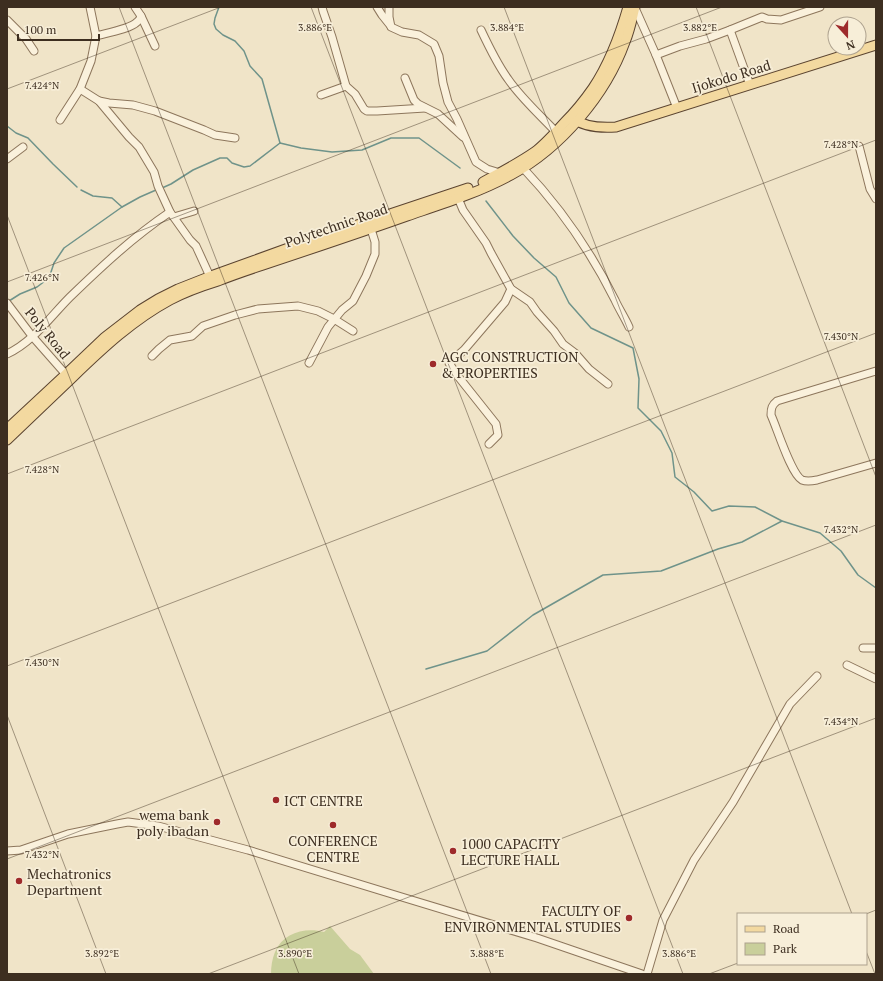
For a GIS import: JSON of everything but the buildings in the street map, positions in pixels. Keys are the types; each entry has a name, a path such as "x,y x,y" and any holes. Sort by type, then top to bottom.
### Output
{"main road":[{"name":"Polytechnic Road","path":"7,440 105,337 140,310 178,289 250,269 371,229 483,189 523,168 549,148 576,116 604,68 633,8"},
{"name":"Ijokodo Road","path":"576,116 582,124 601,128 616,127 876,45"},
{"name":"Polytechnic Road","path":"212,279 294,246 478,185 536,150 576,116"},
{"name":"Polytechnic Road","path":"7,428 68,377"}],"street":[{"path":"60,120 80,89 90,61 96,36 90,7"},
{"path":"135,7 141,16 155,46"},
{"path":"322,7 346,86 356,94 361,106 364,109 367,111 383,111 425,108"},
{"path":"377,7 391,27 402,32 419,35 434,44 439,56 443,83 448,102 476,162 487,169 500,173"},
{"path":"389,7 391,27"},
{"path":"633,8 656,55 677,108"},
{"path":"656,55 680,46 706,39 762,17 781,20 816,8"},
{"path":"96,36 131,26 139,20 141,16"},
{"path":"7,20 26,39 34,51"},
{"path":"481,30 496,61 508,80 556,132"},
{"path":"730,30 750,85"},
{"path":"406,78 414,100 418,104 438,114 465,138"},
{"path":"321,95 346,86"},
{"path":"80,89 99,100 109,103 133,105 155,111 215,135 235,138"},
{"path":"99,100 129,137 139,146 154,172 160,190 172,215 196,246 212,279"},
{"path":"859,146 870,189 876,199"},
{"path":"7,159 22,147"},
{"path":"523,168 568,221 603,276 629,327"},
{"path":"458,198 463,210 486,243 511,289 530,302 563,344 575,353 589,369 608,384"},
{"path":"7,354 21,346 98,269 150,226 172,215 194,211"},
{"path":"309,364 328,327 342,310 353,301 376,254 375,242 371,229"},
{"path":"489,444 498,435 496,424 449,363 464,350 505,302 511,289"},
{"name":"Poly Road","path":"8,305 32,336 68,377"},
{"path":"152,356 158,349 170,340 192,336 203,326 235,315 258,310 298,306 318,310 353,331"},
{"path":"876,371 777,401 773,404 771,415 789,461 797,476 802,480 809,482 876,463"},
{"path":"863,648 876,648"},
{"path":"847,665 876,679"},
{"path":"647,974 663,920 694,860 733,802 790,704 817,676"},
{"path":"7,851 21,850 68,834 128,822 158,826 248,850 537,938 642,974"}],"green space":[{"path":"330,926 350,949 360,955 374,974 271,974 274,955 283,940 302,931 309,930 324,932"}],"waterway":[{"path":"219,7 214,24 216,29 223,35 235,41 244,51 250,66 262,79 280,143"},
{"path":"7,126 16,133 28,138 77,187"},
{"path":"162,188 193,170 220,158 227,158 232,163 244,167 250,166 280,143 301,148 332,152 362,150 391,138 419,138 460,168"},
{"path":"81,190 93,196 112,198 122,207"},
{"path":"9,301 20,294 37,287 49,278 54,263 64,248 122,207 156,190"},
{"path":"486,201 513,236 534,258 556,277 569,303 591,328 633,348 639,379 638,408 661,431 672,453 675,477 694,492 712,511 729,506 755,507 782,521 820,533 841,551 858,575 876,588"},
{"path":"426,669 487,651 533,615 603,575 661,571 718,549 742,542 782,521"}],"place":[{"name":"AGC CONSTRUCTION & PROPERTIES","path":"433,364"},
{"name":"ICT CENTRE","path":"276,800"},
{"name":"wema bank poly ibadan","path":"217,822"},
{"name":"CONFERENCE CENTRE","path":"333,825"},
{"name":"1000 CAPACITY LECTURE HALL","path":"453,851"},
{"name":"Mechatronics Department","path":"19,881"},
{"name":"FACULTY OF ENVIRONMENTAL STUDIES","path":"629,918"}]}
